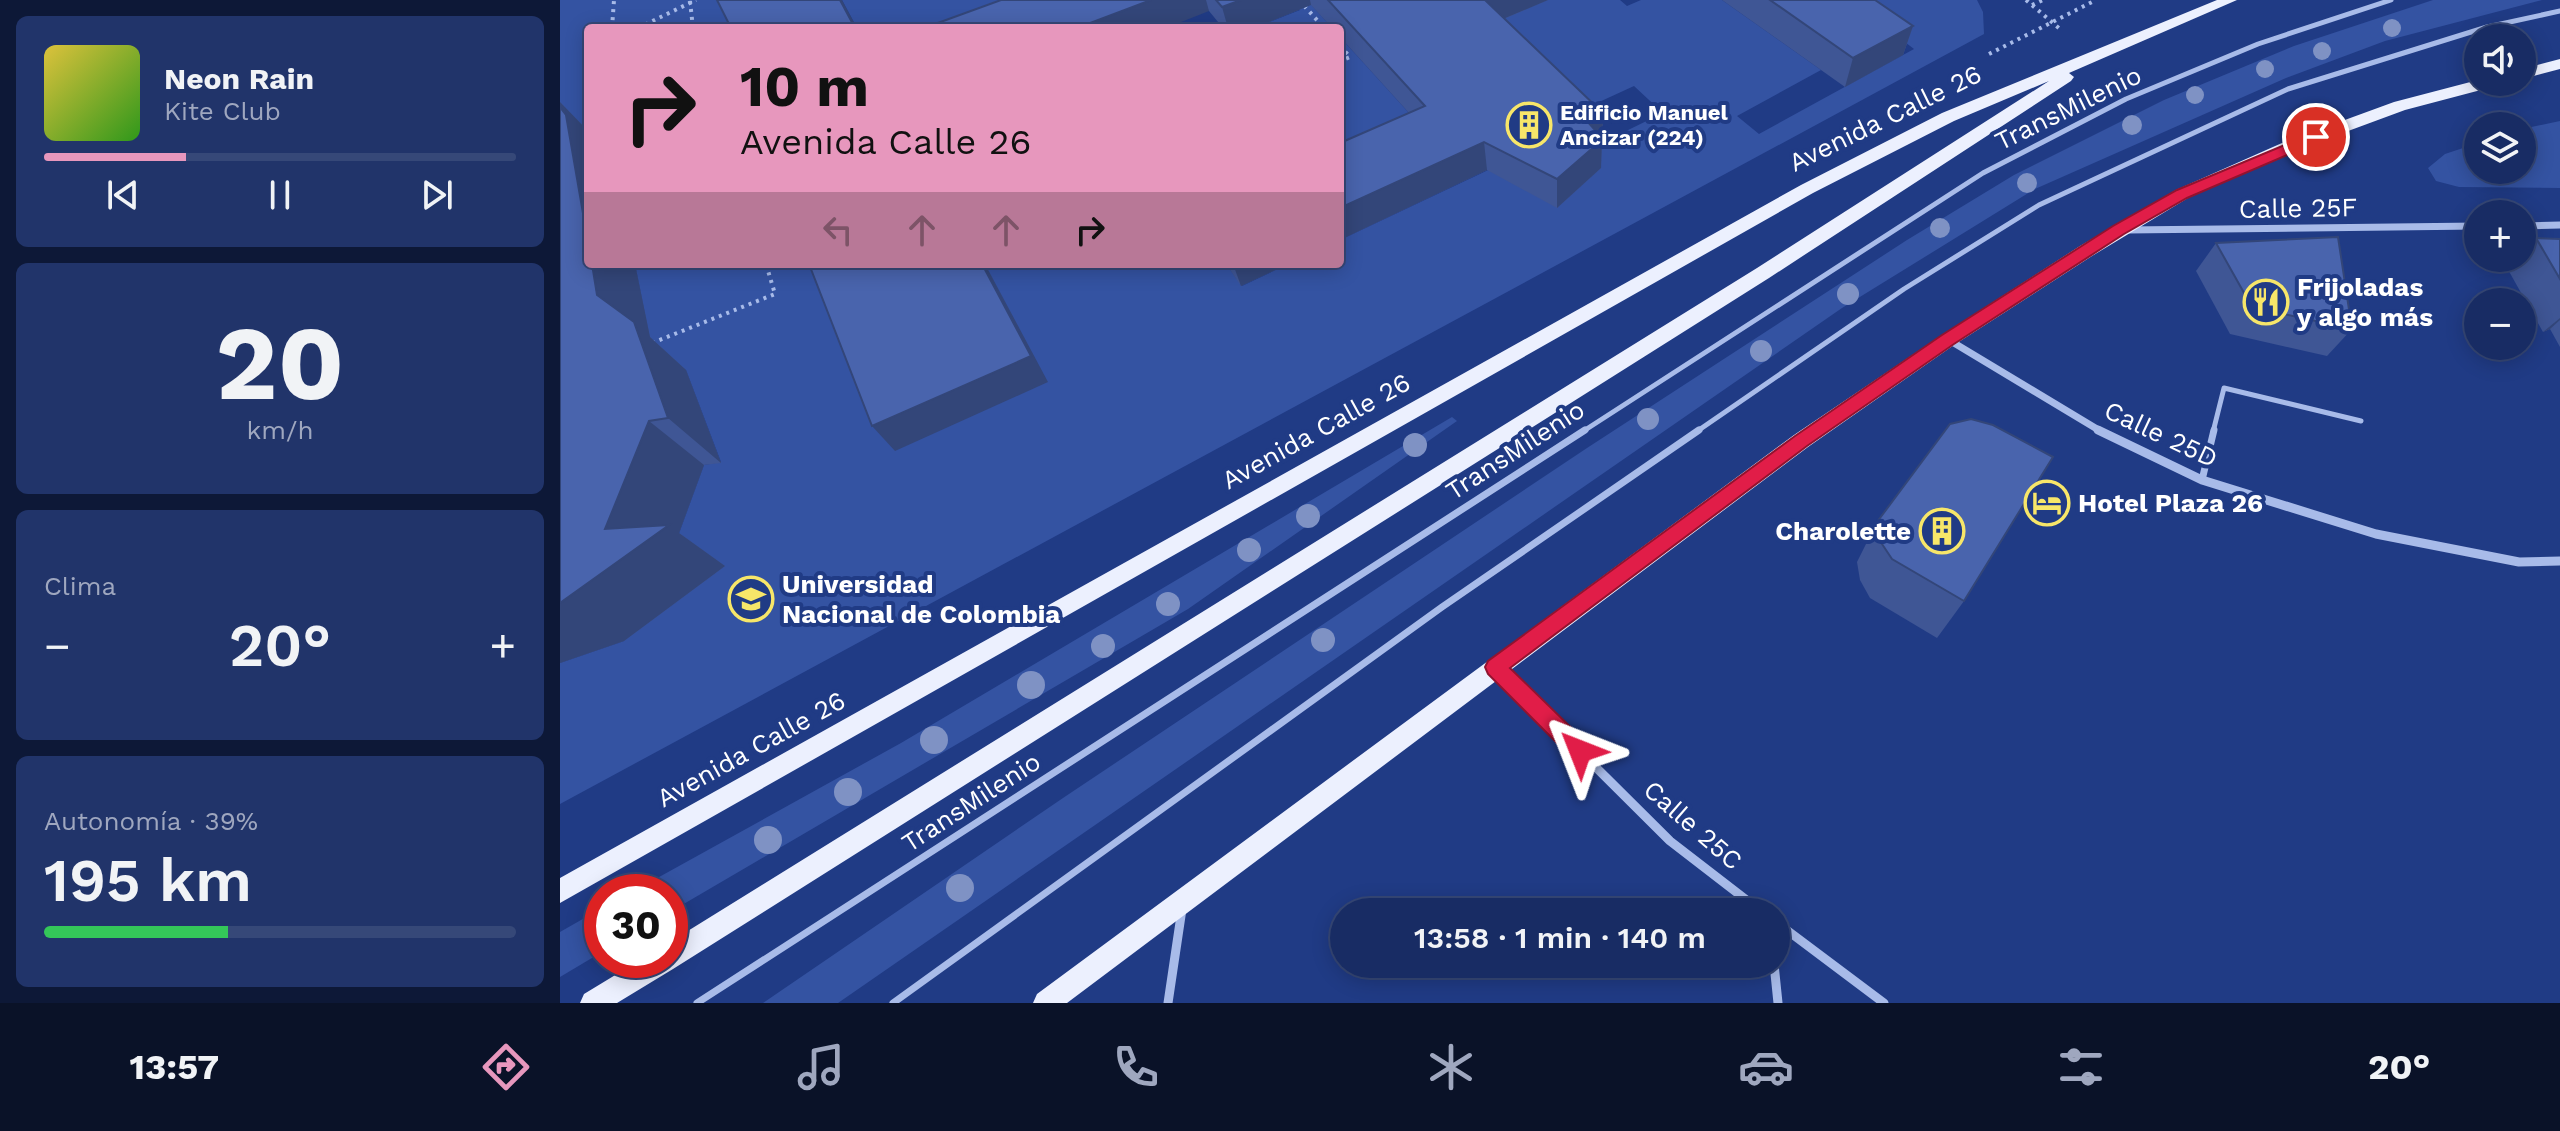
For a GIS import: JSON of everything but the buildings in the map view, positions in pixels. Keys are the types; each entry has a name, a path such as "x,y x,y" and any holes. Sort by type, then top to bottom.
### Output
{"main road":[{"name":"Avenida Calle 26","path":"560,891 1807,189 1948,117 2230,0"},
{"name":"Avenida Calle 26","path":"688,945 1750,282 2113,47"},
{"path":"2536,70 2560,64"},
{"path":"1046,1003 1801,441 1948,340 2119,230 2182,194 2288,147 2400,106 2464,89"},
{"path":"593,1003 634,978"}],"street":[{"path":"2536,226 2560,225"},
{"name":"Calle 25F","path":"2119,230 2464,226"},
{"name":"Calle 25D","path":"1948,340 2094,428 2202,480 2376,534 2519,562 2560,561"},
{"name":"Calle 25C","path":"1495,667 1670,841 1744,898"},
{"path":"1168,1003 1183,901"},
{"path":"1790,932 1884,1003"},
{"path":"1775,978 1778,1003"}],"lane":[{"name":"TransMilenio","path":"697,1003 1983,173 2126,99 2258,44 2391,0"},
{"path":"893,1003 1442,607 1904,289 2039,205 2288,89 2487,27 2560,11"},
{"path":"2202,480 2224,388 2361,421"}],"path":[{"path":"612,24 614,0"},
{"path":"1299,0 1320,24"},
{"path":"2032,5 2043,0"},
{"path":"646,24 692,1 693,24"},
{"path":"651,344 775,294 767,268"}],"shaded area":[{"path":"560,0 737,0 738,24 584,24 584,135 560,129"},
{"path":"842,0 1096,0 1031,24 855,24"},
{"path":"1291,0 1307,0 1328,24 1264,24 1300,10"},
{"name":"Universidad Nacional de Colombia","path":"1456,0 1620,0 1627,6 1641,0 1722,0 1821,70 1737,116 1759,134 1914,49 1892,32 1824,0 1977,0 1983,12 1984,34 560,804 560,663 624,641 666,569 704,465 721,462 686,370 651,344 636,268 1229,268 1242,286 1280,268 1344,268 1344,238 1520,155 1587,150 1663,113 1634,86 1573,114"},
{"path":"2433,0 2542,0 2385,41 2286,78 2035,189 1842,308 838,1003 763,1003 1063,798 1587,448 1907,240 2014,175 2164,100 2294,46"},
{"path":"1344,41 1429,135 1344,173"},
{"path":"2560,121 2560,188 2459,187 2436,181 2428,168 2445,154 2464,148 2464,184 2536,184 2536,126"},
{"path":"1452,417 1457,421 1188,609 688,901 688,874 664,874 901,743"},
{"path":"584,918 584,963 560,977 560,932"}],"place":[{"name":"Edificio Manuel Ancizar (224)","path":"1529,125"},
{"name":"Frijoladas y algo más","path":"2266,302"},
{"name":"Hotel Plaza 26","path":"2047,503"},
{"name":"Charolette","path":"1942,531"},
{"name":"Universidad Nacional de Colombia","path":"751,599"}],"route":[{"path":"1580,751 1495,667 1801,441 1948,340 2119,230 2182,194 2316,137"}]}
